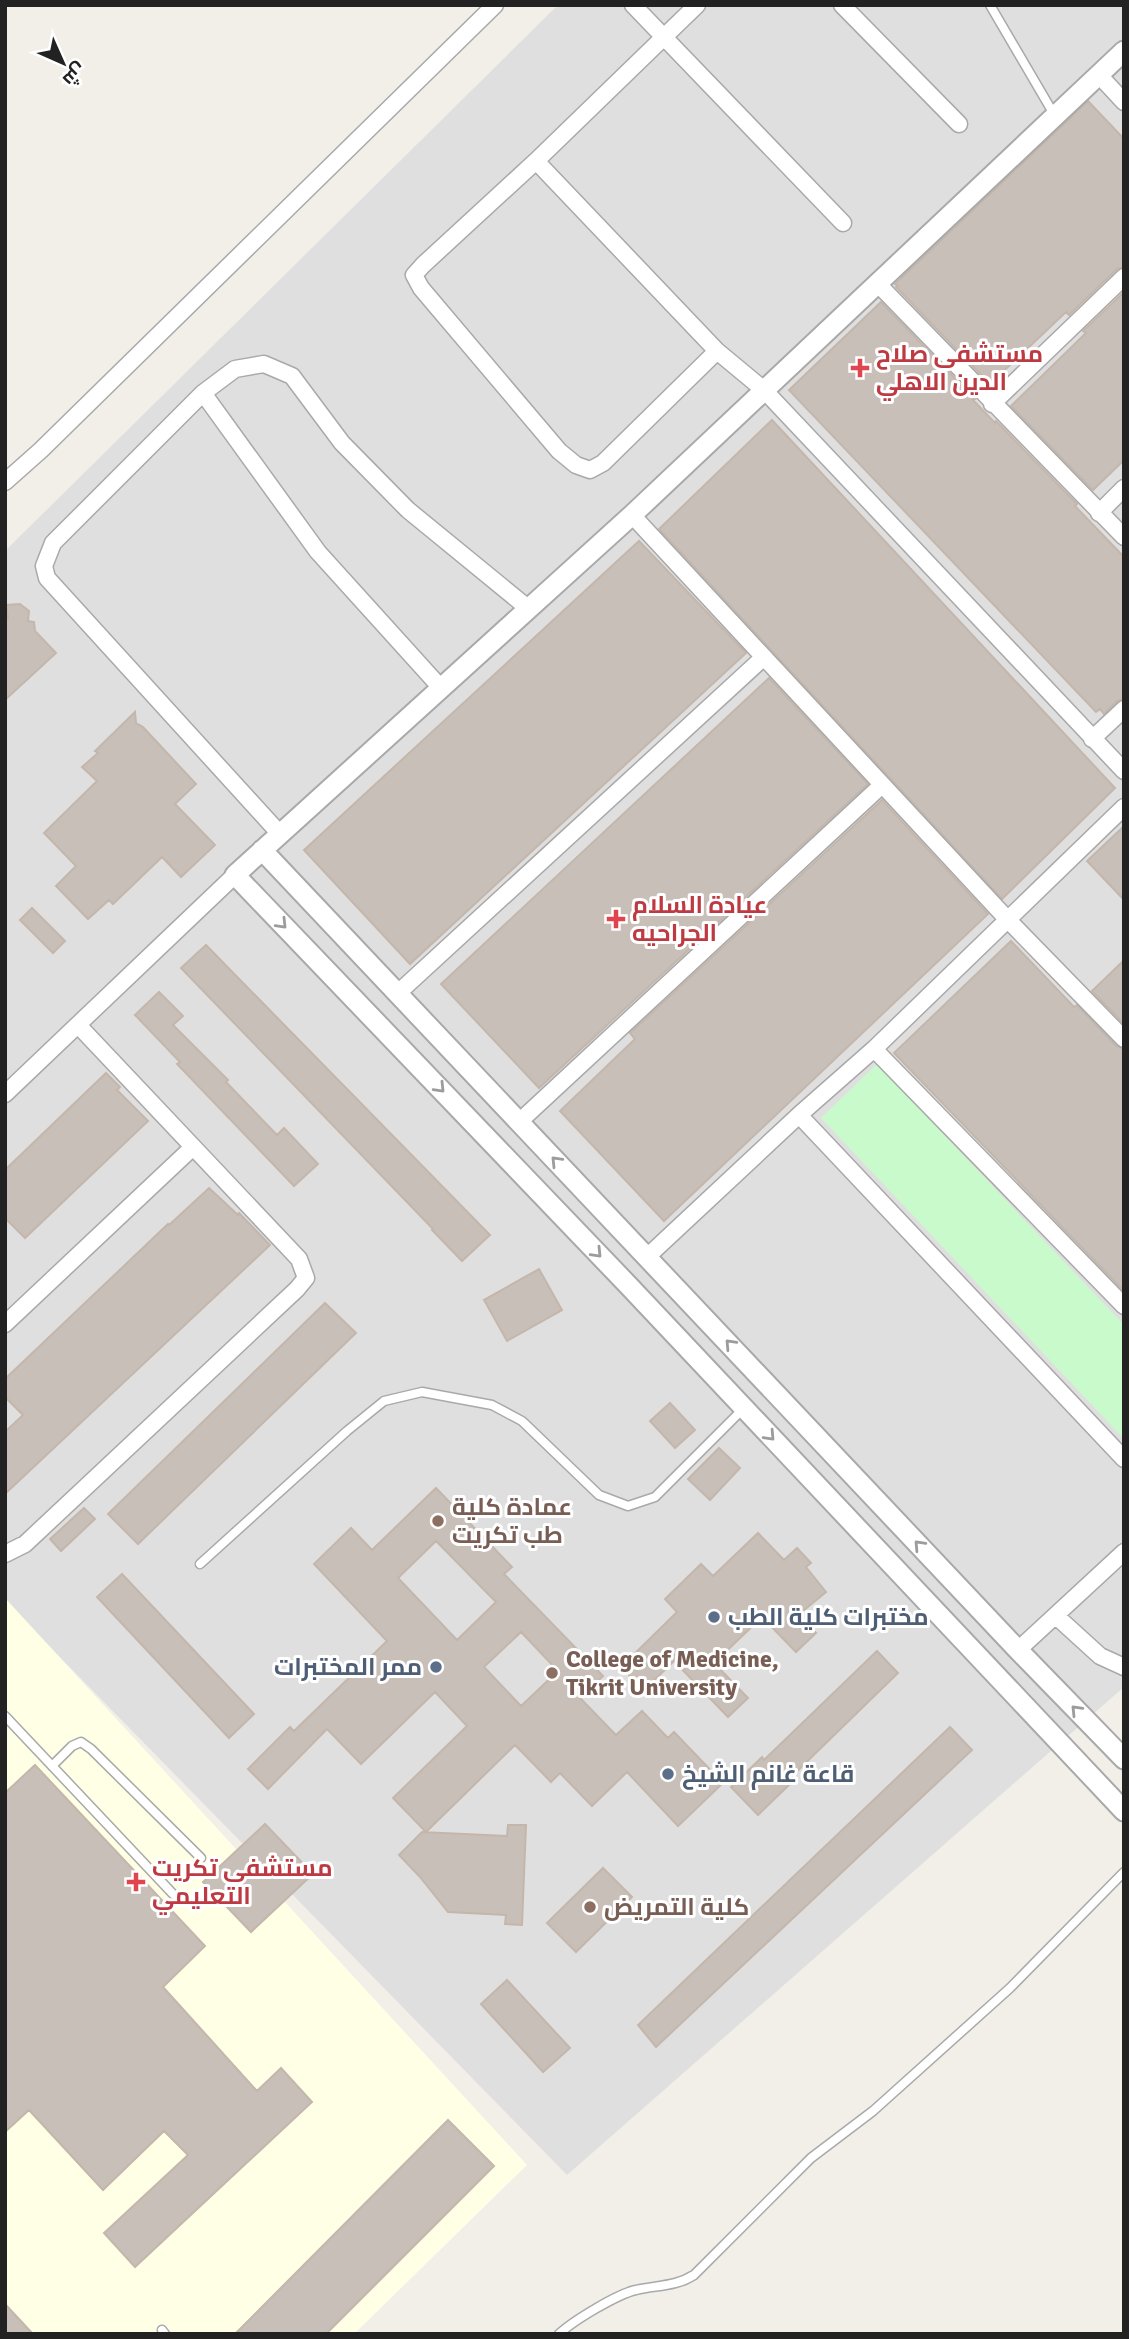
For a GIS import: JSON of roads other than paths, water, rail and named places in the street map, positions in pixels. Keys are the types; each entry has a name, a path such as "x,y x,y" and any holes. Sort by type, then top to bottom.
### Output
{"street":[{"path":"5,482 41,450 495,5"},
{"path":"633,5 843,223"},
{"path":"697,5 414,275 421,289 559,451 576,465 590,470 603,463 717,351"},
{"path":"842,5 959,124"},
{"path":"5,1094 235,874 632,515 1124,51"},
{"path":"1099,75 1124,102"},
{"path":"536,161 717,351 764,390 1124,771"},
{"path":"992,404 1124,277"},
{"path":"877,284 1124,537"},
{"path":"280,834 47,578 44,566 52,543 203,393 234,369 264,364 292,376 342,443 408,510 528,608"},
{"path":"203,393 317,552 441,688"},
{"path":"1099,513 1124,488"},
{"path":"632,515 1008,920 1124,1039"},
{"path":"398,993 764,657"},
{"path":"1092,739 1124,709"},
{"path":"519,1122 882,785"},
{"path":"648,1256 874,1049 1124,807"},
{"path":"262,850 1124,1759"},
{"path":"235,874 1124,1811"},
{"path":"5,1554 25,1544 287,1299 306,1278 299,1259 78,1025"},
{"path":"874,1049 1124,1306"},
{"path":"799,1115 1124,1459"},
{"path":"5,1324 193,1147"},
{"path":"812,1480 837,1458"},
{"path":"1018,1650 1124,1552"},
{"path":"1056,1616 1100,1656 1124,1667"}],"lane":[{"path":"990,5 1055,116"},
{"path":"200,1563 384,1401 422,1392 492,1405 522,1421 599,1495 628,1506 655,1497 744,1408"},
{"path":"5,1716 173,1894"},
{"path":"52,1766 72,1746 81,1742 201,1858"},
{"path":"559,2334 620,2295 672,2285 694,2275 811,2158 873,2111 1010,1988 1124,1872"}],"place":[{"name":"مستشفى صلاح الدين الاهلي","path":"860,368"},
{"name":"عيادة السلام الجراحيه","path":"616,919"},
{"name":"عمادة كلية طب تكريت","path":"438,1521"},
{"name":"مختبرات كلية الطب","path":"714,1617"},
{"name":"ممر المختبرات","path":"436,1667"},
{"name":"College of Medicine, Tikrit University","path":"552,1673"},
{"name":"قاعة غانم الشيخ","path":"668,1774"},
{"name":"مستشفى تكريت التعليمي","path":"136,1882"},
{"name":"كلية التمريض","path":"590,1907"}]}
